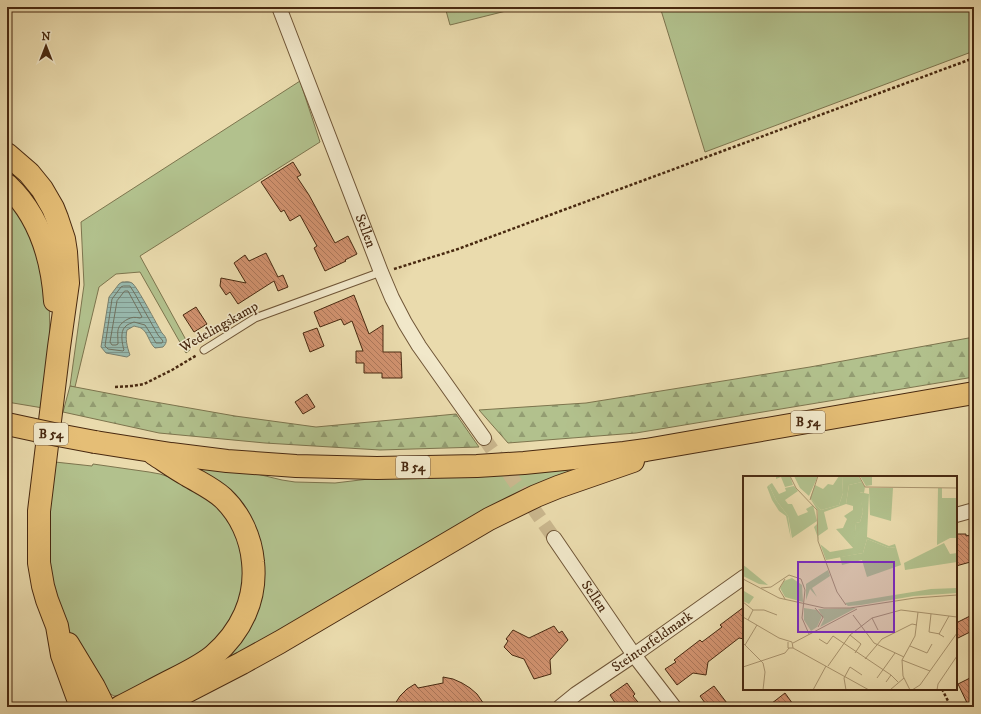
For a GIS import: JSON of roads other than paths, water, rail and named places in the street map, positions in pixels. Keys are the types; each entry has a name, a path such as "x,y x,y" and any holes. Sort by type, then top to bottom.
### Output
{"highway":[{"path":"7,154 29,173 42,189 53,208 61,228 66,252 68,283 39,511 39,563 43,586 57,626 94,687 104,707"},
{"path":"7,185 19,198 31,215 43,239 47,251 54,283 59,347"},
{"name":"B 54","path":"7,424 95,442 250,463 377,468 478,466 624,453 678,445 974,393"},
{"path":"157,707 280,642 489,519 558,487 678,445"},
{"path":"120,707 191,670 212,657 222,648 232,637 245,615 250,604 253,585 254,564 250,542 239,518 231,507 223,498 210,488 187,476 148,450"},
{"path":"57,626 62,655 81,707"}],"street":[{"name":"Sellen","path":"279,7 392,298 408,329 419,346 484,438"},
{"path":"957,514 974,510"},
{"name":"Sellen","path":"554,538 634,655 674,707"},
{"name":"Steintorfeldmark","path":"560,707 576,694 743,578"}],"lane":[{"name":"Wedelingskamp","path":"204,350 255,318 381,272"}],"water":[{"path":"122,282 132,283 135,286 166,338 166,343 163,347 155,348 143,330 134,326 127,330 126,336 130,355 127,357 106,353 101,347 109,297"}],"tunnel":[{"path":"484,438 554,538"}]}
